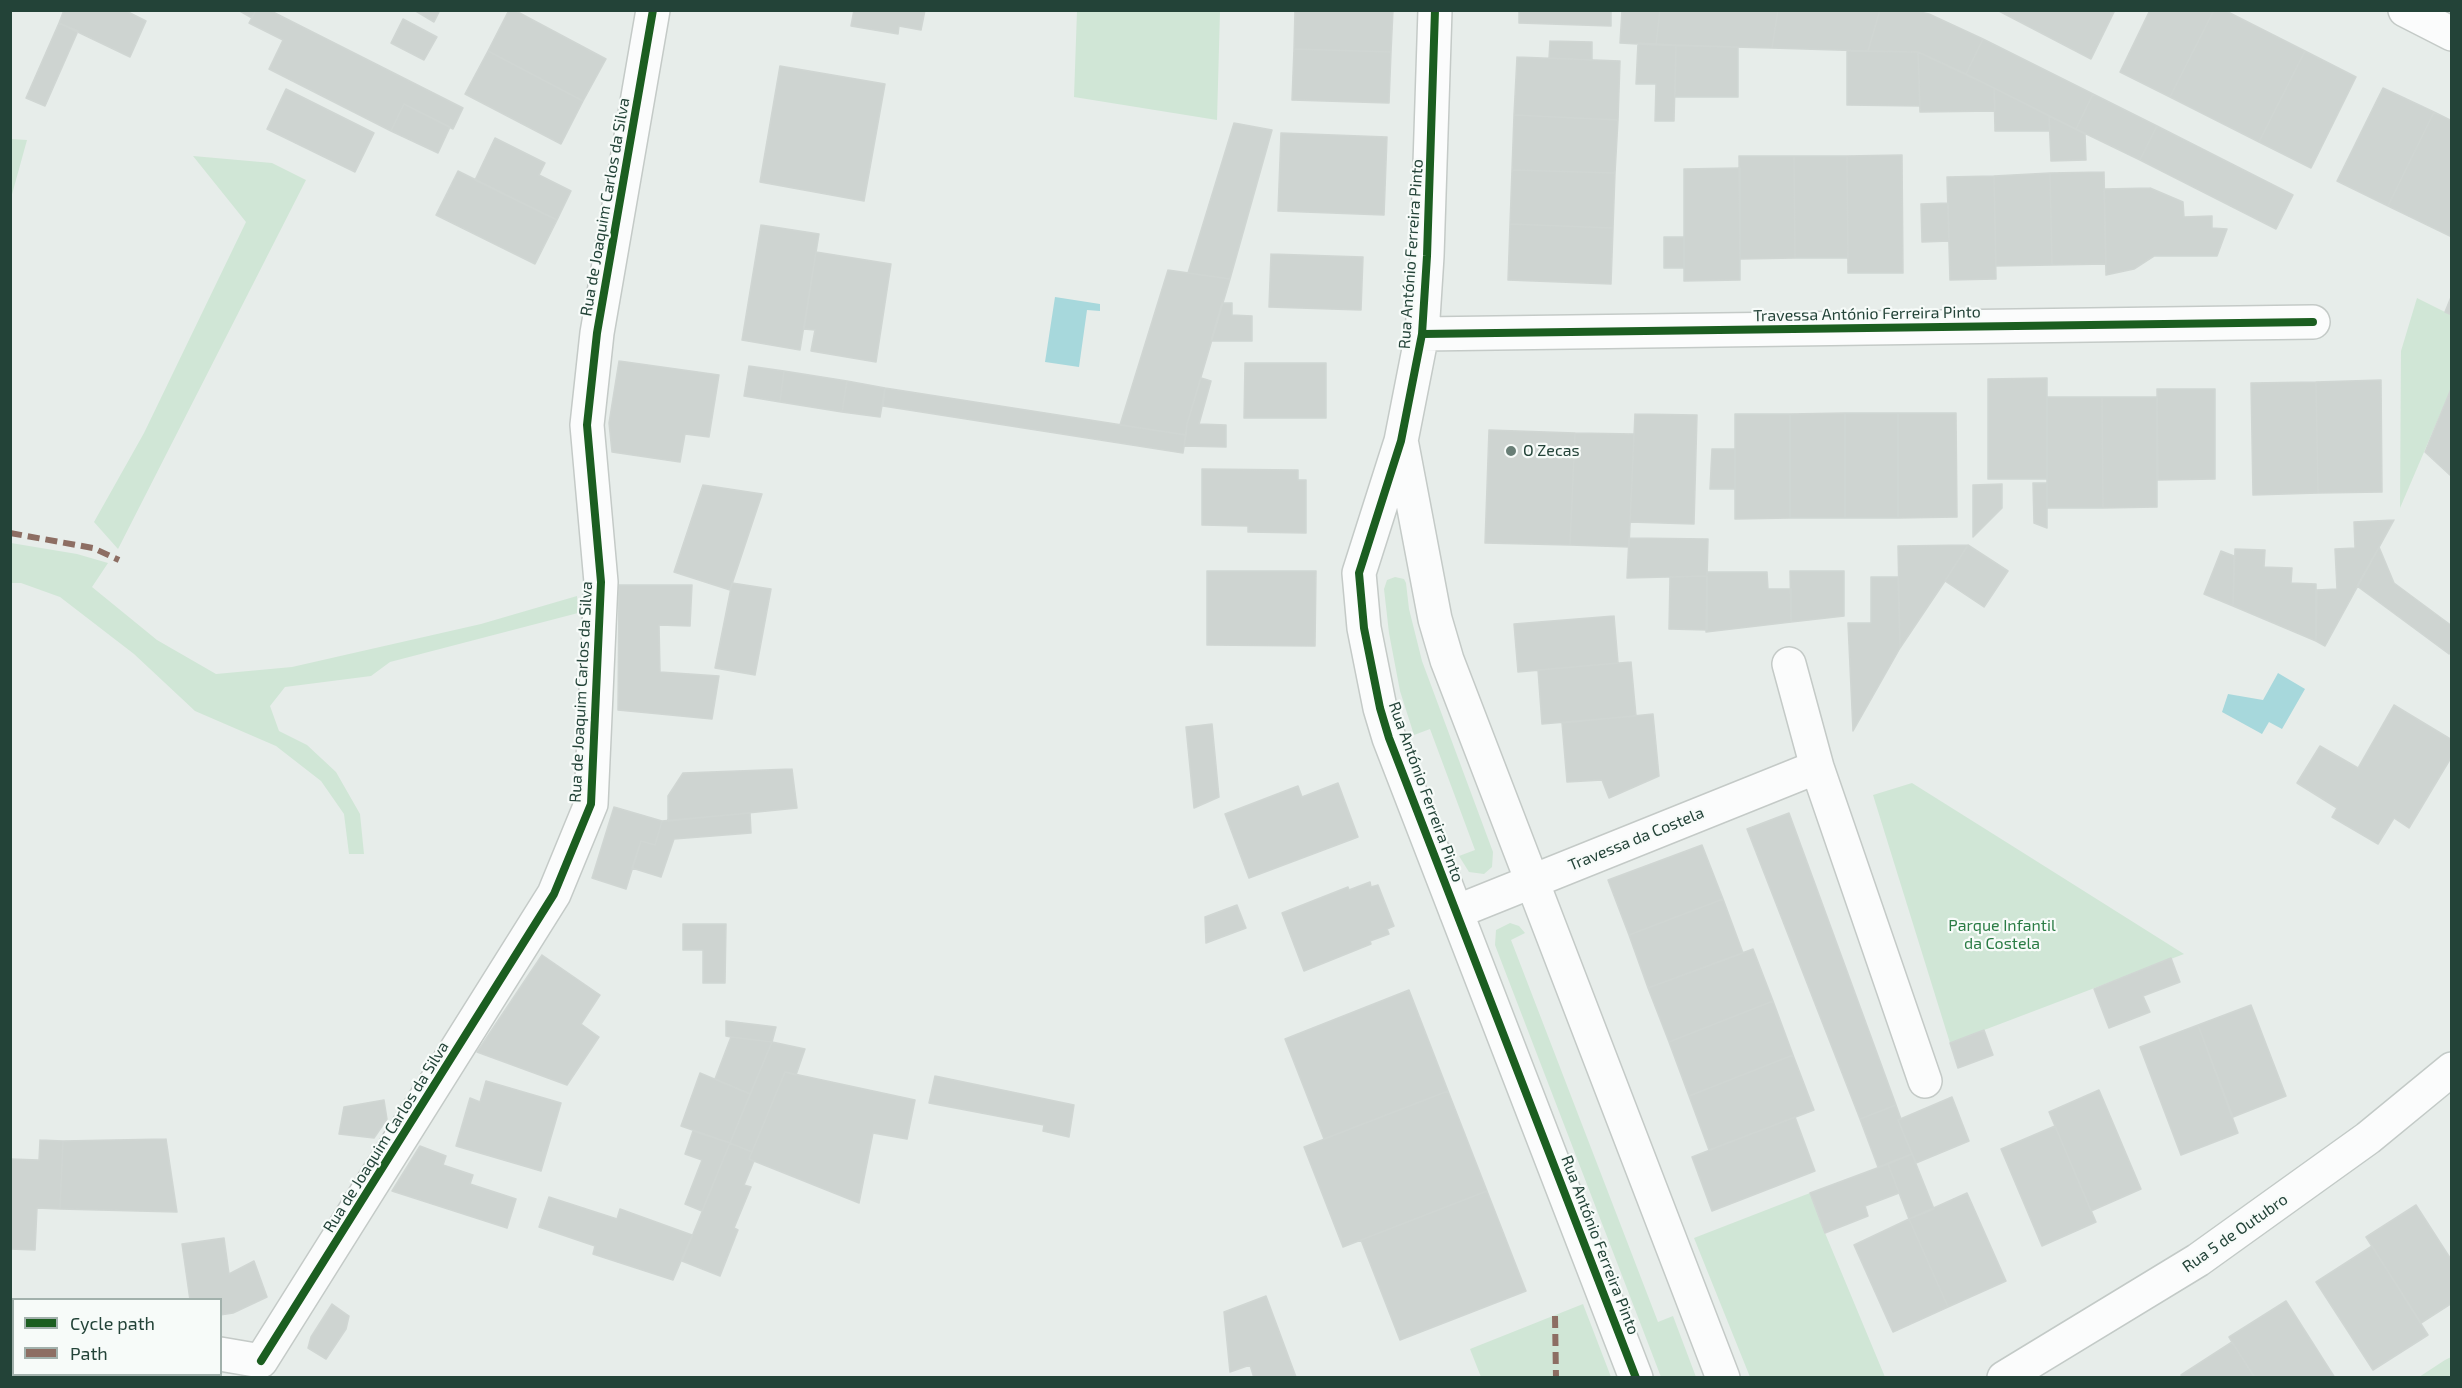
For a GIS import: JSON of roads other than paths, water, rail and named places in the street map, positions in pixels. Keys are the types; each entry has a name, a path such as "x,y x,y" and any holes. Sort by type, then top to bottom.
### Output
{"street":[{"name":"Rua de Joaquim Carlos da Silva","path":"222,1355 266,1369 554,894 591,804 601,582 587,425 597,333 653,10"},
{"name":"Rua António Ferreira Pinto","path":"1436,10 1422,333 1401,441 1359,573 1364,628 1380,708 1389,738 1636,1377"},
{"path":"2405,10 2451,34"},
{"name":"Travessa António Ferreira Pinto","path":"1422,333 2313,322"},
{"name":"Rua António Ferreira Pinto","path":"1401,441 1438,629 1447,660 1723,1377"},
{"path":"1789,664 1817,767 1925,1081"},
{"name":"Travessa da Costela","path":"1456,912 1817,767"},
{"name":"Rua 5 de Outubro","path":"2004,1377 2198,1260 2359,1145 2451,1069"}],"water":[{"path":"1055,297 1100,304 1100,311 1087,310 1079,367 1045,362"},
{"path":"2278,673 2305,689 2282,729 2269,722 2262,734 2222,712 2228,694 2263,700"}],"place":[{"name":"O Zecas","path":"1511,451"}],"park label":[{"name":"Parque Infantil da Costela","path":"2002,935"}]}
